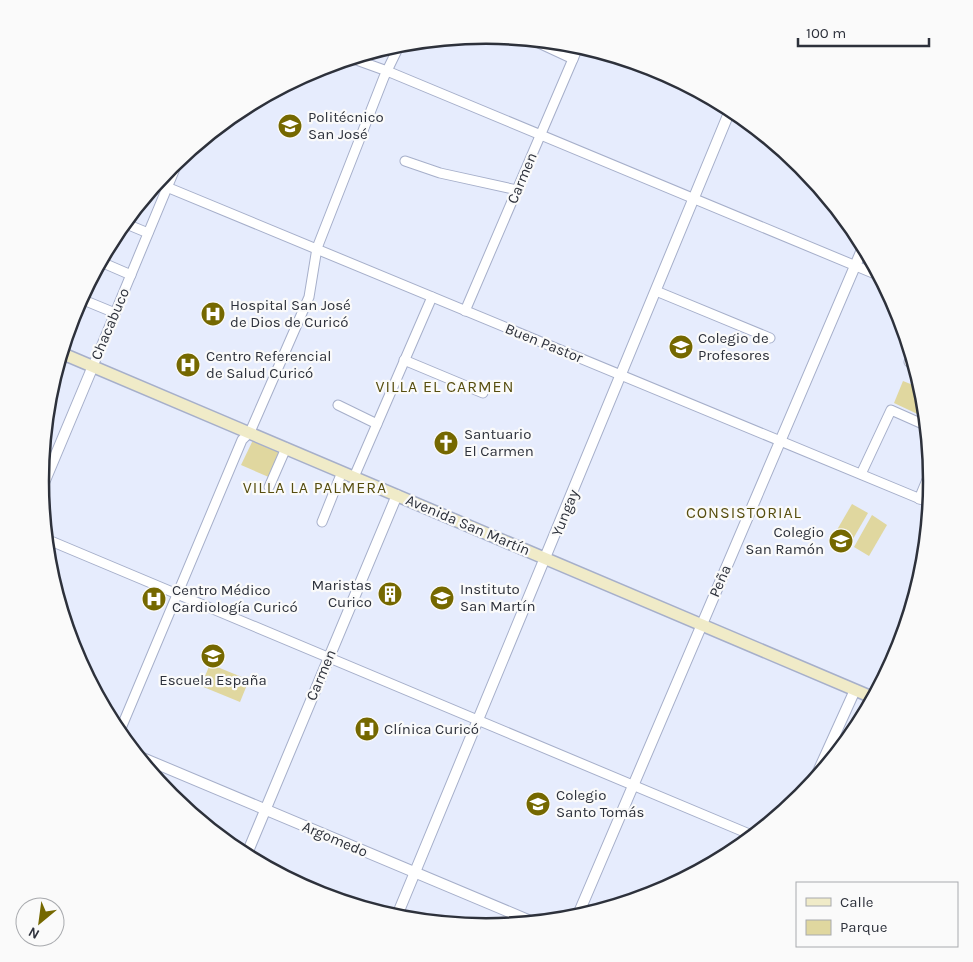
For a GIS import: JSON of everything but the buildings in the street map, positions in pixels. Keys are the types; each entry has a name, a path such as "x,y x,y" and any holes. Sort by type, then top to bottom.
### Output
{"main road":[{"name":"Avenida San Martín","path":"68,355 868,695"}],"street":[{"path":"548,48 573,60"},
{"path":"123,723 242,440 250,432 309,297 317,248 395,53"},
{"name":"Carmen","path":"465,311 576,53"},
{"path":"362,62 870,272"},
{"name":"Yungay","path":"400,910 728,116"},
{"path":"405,161 440,173 517,190"},
{"name":"Chacabuco","path":"49,470 170,180"},
{"name":"Buen Pastor","path":"167,187 923,501"},
{"path":"132,226 148,233"},
{"name":"Peña","path":"580,908 860,254"},
{"path":"107,265 131,274"},
{"path":"656,291 770,338"},
{"path":"354,477 432,297"},
{"path":"88,302 115,313"},
{"path":"404,360 483,393"},
{"path":"338,405 377,424"},
{"path":"861,474 891,410 920,423"},
{"path":"269,487 286,448"},
{"path":"322,522 342,472"},
{"path":"919,499 924,487"},
{"name":"Carmen","path":"249,848 397,495"},
{"path":"54,542 746,833"},
{"path":"829,751 855,690"},
{"name":"Argomedo","path":"152,762 520,917"}],"green space":[{"path":"903,381 913,385 918,414 894,403"},
{"path":"253,440 282,452 271,478 241,465"},
{"path":"852,504 868,513 850,544 834,535"},
{"path":"872,515 887,525 869,556 854,547"},
{"path":"210,664 249,680 240,702 201,686"}],"place":[{"name":"Politécnico San José","path":"290,126"},
{"name":"Hospital San José de Dios de Curicó","path":"213,314"},
{"name":"Colegio de Profesores","path":"681,347"},
{"name":"Centro Referencial de Salud Curicó","path":"188,365"},
{"name":"Santuario El Carmen","path":"446,443"},
{"name":"Colegio San Ramón","path":"841,541"},
{"name":"Maristas Curico","path":"390,594"},
{"name":"Instituto San Martín","path":"442,598"},
{"name":"Centro Médico Cardiología Curicó","path":"154,599"},
{"name":"Escuela España","path":"213,656"},
{"name":"Clínica Curicó","path":"367,729"},
{"name":"Colegio Santo Tomás","path":"538,804"}],"district":[{"name":"VILLA EL CARMEN","path":"445,386"},
{"name":"VILLA LA PALMERA","path":"315,487"},
{"name":"CONSISTORIAL","path":"744,512"}]}
